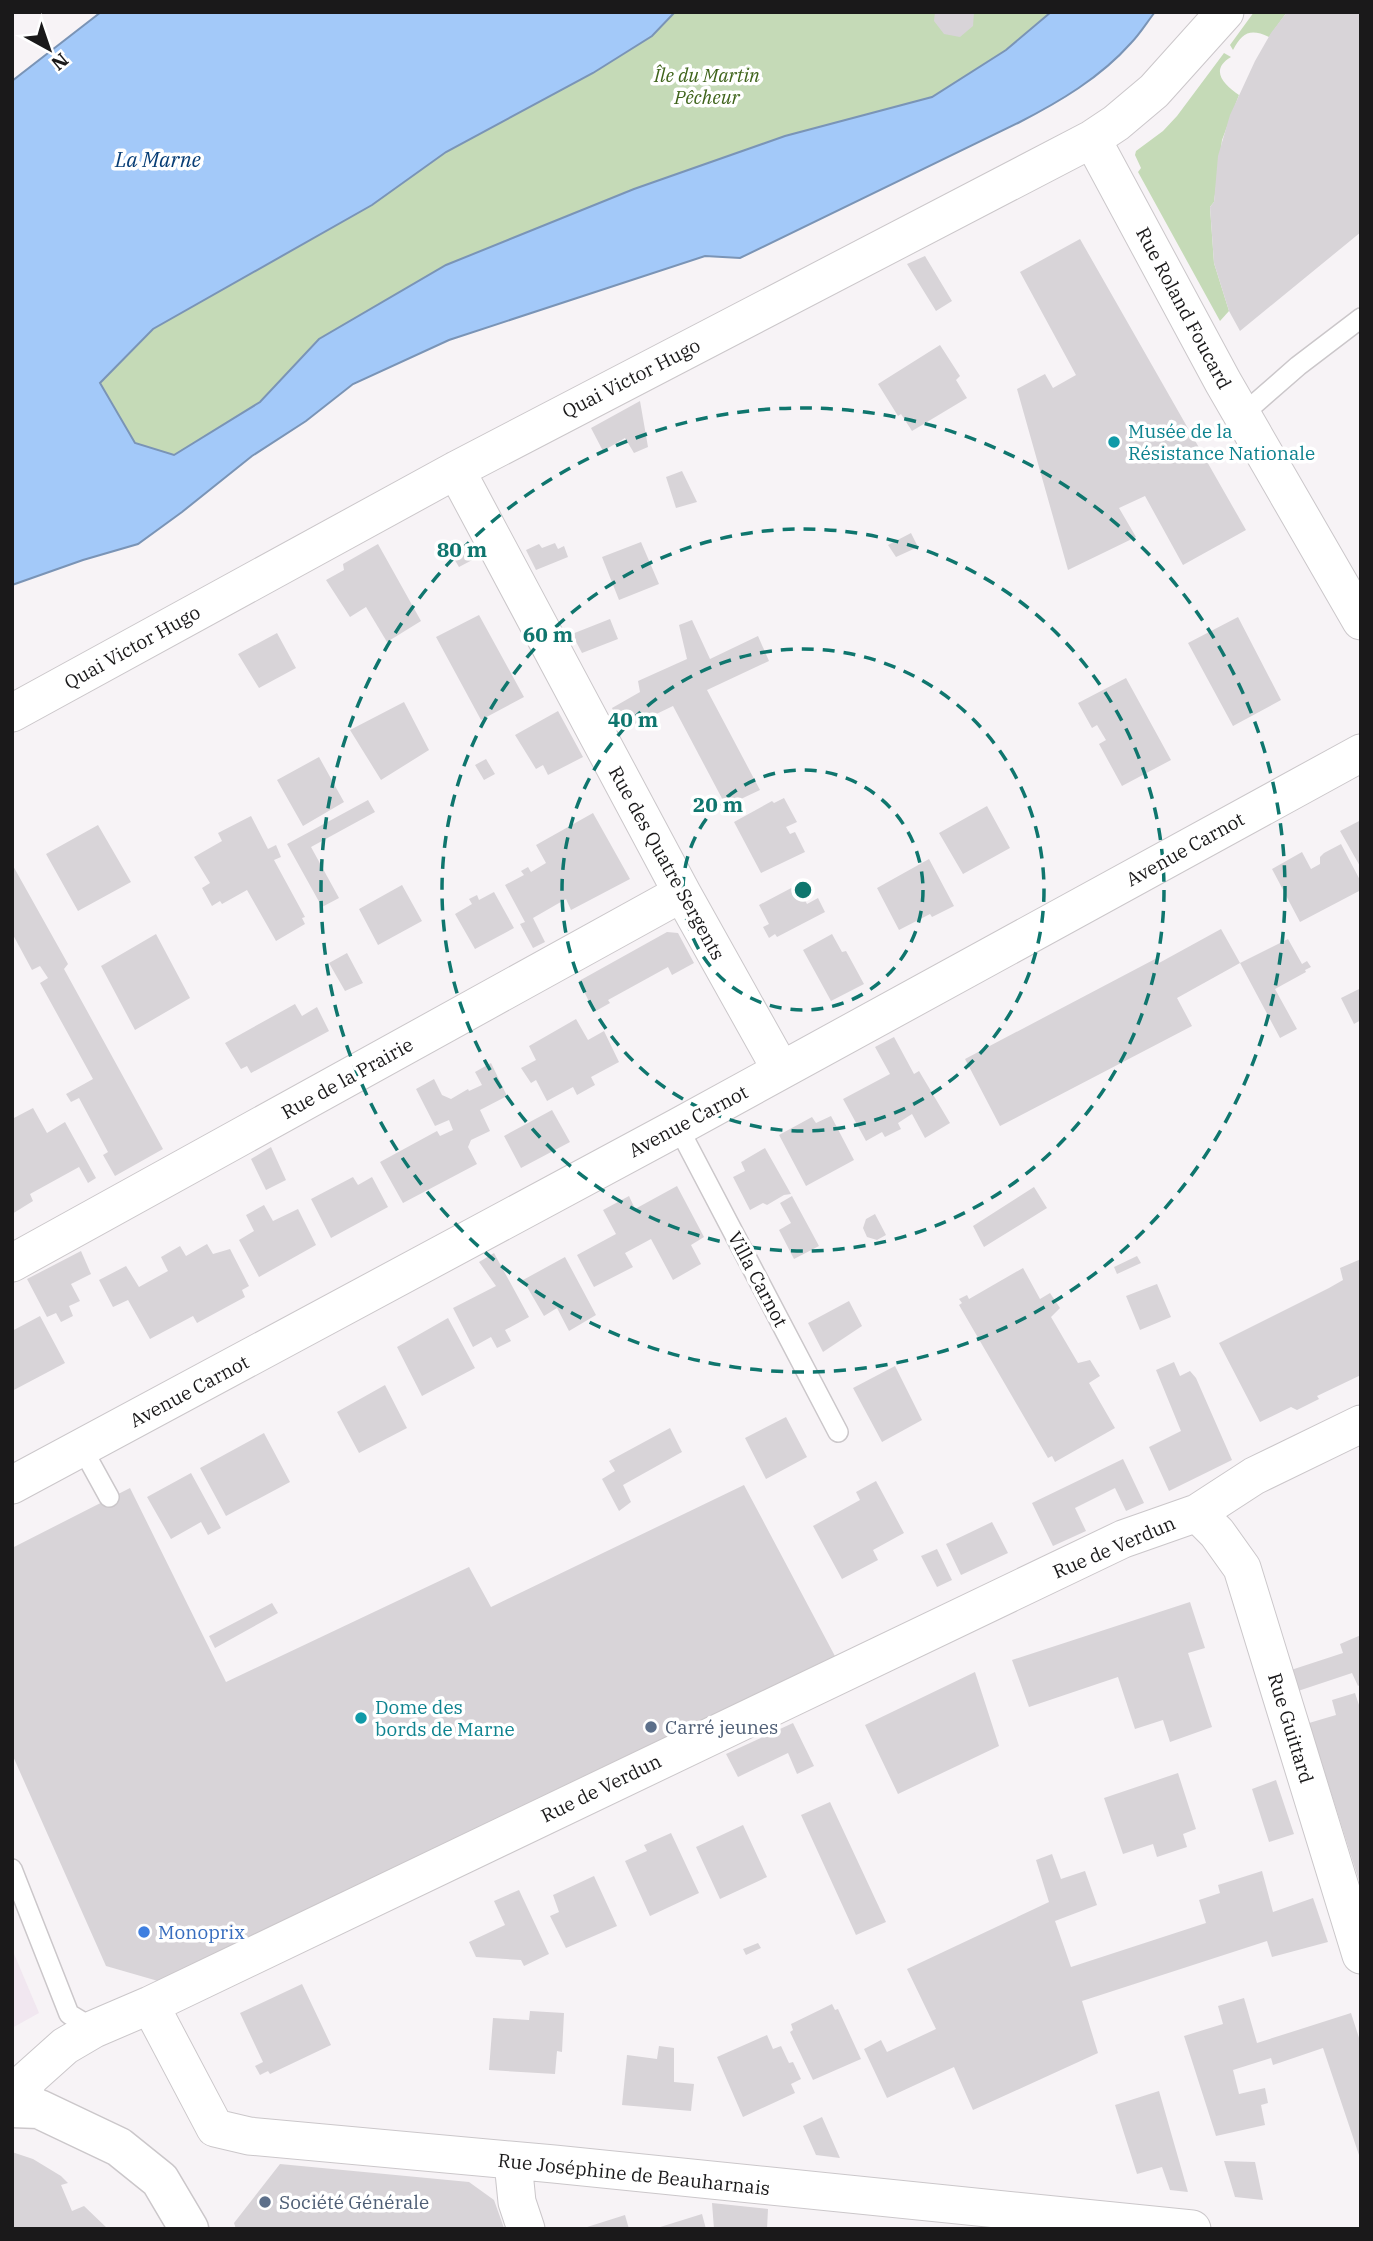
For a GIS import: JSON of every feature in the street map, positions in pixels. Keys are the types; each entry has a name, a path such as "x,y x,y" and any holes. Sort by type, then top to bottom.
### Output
{"main road":[{"path":"18,2108 39,2109 119,2147 160,2180 189,2229"}],"street":[{"name":"Quai Victor Hugo","path":"12,713 456,470 1092,139 1154,91 1225,12"},
{"name":"Rue Roland Foucard","path":"1092,139 1242,415 1361,621"},
{"name":"Rue des Quatre Sergents","path":"456,470 682,893 781,1070"},
{"name":"Avenue Carnot","path":"12,1485 1361,753"},
{"name":"Rue de la Prairie","path":"12,1263 682,893"},
{"name":"Rue de Verdun","path":"18,2108 27,2080 65,2046 94,2029 150,2005 1123,1539 1197,1513 1254,1476 1361,1424"},
{"name":"Rue Guittard","path":"1197,1513 1217,1533 1242,1568 1361,1955"},
{"name":"Rue Joséphine de Beauharnais","path":"150,2005 215,2128 249,2136 555,2164 1192,2229"},
{"path":"513,2162 517,2202 526,2229"}],"lane":[{"path":"1242,415 1298,366 1361,317"},
{"name":"Villa Carnot","path":"678,1126 838,1432"},
{"path":"93,1442 109,1497"},
{"path":"13,1873 69,2014 94,2029"}],"shaded area":[{"path":"12,1949 39,2013 12,2028"}],"green space":[{"name":"Île du Martin Pêcheur","path":"675,12 1051,12 1006,50 932,97 785,136 634,189 446,265 319,339 260,402 175,455 135,443 100,383 153,329 372,205 446,152 652,36"},
{"path":"1254,12 1287,12 1269,37 1257,33 1247,34 1233,50 1230,45"},
{"path":"1224,53 1231,57 1221,67 1221,77 1228,87 1239,95 1222,140 1214,202 1210,207 1214,263 1229,311 1220,321 1138,172 1141,168 1135,155 1136,151 1163,131 1177,116"}],"water":[{"name":"La Marne","path":"101,12 675,12 652,36 593,73 446,152 372,205 153,329 100,383 135,443 174,455 260,402 319,339 446,265 634,189 785,136 932,97 1006,50 1051,12 1155,12 1119,56 1106,67 1064,98 1018,123 740,258 705,256 449,340 353,384 306,421 252,456 138,544 12,585 12,81"}],"building":[{"path":"935,12 974,12 973,26 960,37 944,34 934,21"},
{"path":"1287,12 1361,12 1361,232 1240,331 1229,311 1214,263 1210,207 1214,202 1218,156 1230,115 1255,61"},
{"name":"Musée de la Résistance Nationale","path":"1080,239 1246,530 1183,565 1145,496 1119,508 1136,537 1068,570 1017,389 1045,374 1053,388 1076,375 1020,272"},
{"path":"925,256 952,301 936,311 907,264"},
{"path":"940,345 960,376 956,380 967,398 912,431 901,414 898,416 878,384"},
{"path":"640,401 648,447 634,453 625,438 603,451 591,428"},
{"path":"682,471 697,502 676,508 666,477"},
{"path":"911,533 918,547 896,557 888,545"},
{"path":"641,542 659,584 619,600 602,557"},
{"path":"467,543 476,558 459,567 450,552"},
{"path":"555,543 558,549 564,546 568,557 536,570 526,550 539,544 542,548"},
{"path":"378,544 421,621 387,642 366,607 350,617 326,580 344,570 343,564"},
{"path":"479,615 524,697 481,720 436,637"},
{"path":"1238,617 1281,700 1233,726 1188,643"},
{"path":"610,619 618,639 582,653 572,634"},
{"path":"692,620 710,659 758,636 769,661 707,690 760,790 726,806 673,706 623,730 612,708 640,692 638,681 687,659 679,625"},
{"path":"277,633 296,668 259,688 238,654"},
{"path":"1126,678 1171,760 1122,786 1099,744 1106,740 1097,725 1092,728 1078,703"},
{"path":"404,702 429,750 381,780 350,730"},
{"path":"558,711 583,757 548,775 543,765 536,769 515,735"},
{"path":"319,757 344,802 303,826 277,780"},
{"path":"486,759 495,774 484,780 475,765"},
{"path":"784,798 797,822 786,827 790,834 795,832 805,852 761,873 734,822 772,801 774,803"},
{"path":"368,800 375,812 311,847 339,898 322,907 287,844"},
{"path":"987,806 1010,848 963,874 939,833"},
{"path":"593,813 630,879 571,910 566,899 533,918 545,942 533,948 520,924 525,922 505,885 524,875 521,871 528,867 531,872 546,863 536,845"},
{"path":"251,816 268,849 276,845 281,857 274,860 305,917 302,918 305,924 276,941 247,890 222,904 220,901 212,906 202,888 210,883 194,857 222,841 218,833"},
{"path":"1361,820 1361,868 1340,831"},
{"path":"98,825 131,882 78,911 46,854"},
{"path":"1341,844 1361,882 1361,890 1300,922 1272,869 1302,852 1311,869 1320,864 1320,857 1324,853"},
{"path":"929,859 954,906 932,917 930,914 899,930 877,888"},
{"path":"12,864 68,964 64,969 163,1149 115,1176 103,1155 108,1152 79,1098 71,1102 66,1094 93,1079 40,983 48,978 40,966 32,970 12,933"},
{"path":"402,885 422,921 378,945 359,909"},
{"path":"797,885 807,904 818,898 825,912 777,937 775,934 769,938 763,927 769,924 759,905"},
{"path":"494,892 514,928 475,949 455,914 472,904 469,899 477,895 479,900"},
{"path":"1221,929 1240,963 1177,998 1192,1026 1000,1126 965,1059 1157,958 1159,963"},
{"path":"667,932 678,933 694,963 672,975 668,967 608,1000 610,1003 594,1012 579,981"},
{"path":"156,934 190,998 135,1030 101,966"},
{"path":"832,934 842,952 846,951 864,984 831,1001 803,950"},
{"path":"1288,939 1302,964 1307,961 1311,967 1275,989 1297,1029 1280,1038 1240,963"},
{"path":"347,953 363,983 345,991 329,963"},
{"path":"1361,988 1361,1020 1354,1024 1341,998"},
{"path":"295,1004 302,1016 317,1007 329,1031 251,1073 247,1066 241,1069 225,1043"},
{"path":"576,1019 588,1040 604,1031 619,1062 591,1077 595,1085 577,1095 573,1087 547,1101 536,1080 531,1083 521,1068 536,1060 529,1046"},
{"path":"894,1037 914,1074 919,1071 950,1123 925,1138 912,1114 898,1123 901,1129 885,1137 882,1132 866,1141 843,1099 890,1074 875,1047"},
{"path":"491,1063 507,1096 480,1110 490,1131 471,1140 468,1147 477,1164 403,1203 380,1162 437,1131 440,1136 453,1130 449,1120 435,1126 416,1089 434,1079 442,1095 451,1099 468,1089 469,1091 482,1085 475,1072"},
{"path":"33,1108 47,1133 65,1122 96,1178 88,1183 79,1167 30,1194 33,1201 12,1214 12,1119"},
{"path":"552,1110 570,1142 521,1168 504,1136"},
{"path":"831,1116 854,1160 806,1186 779,1135 812,1117 816,1123"},
{"path":"271,1147 286,1180 266,1190 251,1159"},
{"path":"765,1148 791,1194 750,1210 733,1177 745,1171 741,1162"},
{"path":"353,1177 358,1185 372,1177 388,1207 331,1238 311,1199"},
{"path":"677,1186 704,1237 691,1245 701,1264 673,1280 651,1239 625,1253 633,1267 594,1287 577,1255 616,1234 603,1210 629,1196 635,1209"},
{"path":"1034,1187 1047,1208 984,1247 973,1226"},
{"path":"792,1196 819,1246 794,1259 779,1230 791,1223 780,1203"},
{"path":"264,1205 273,1221 298,1209 316,1245 259,1277 239,1240 254,1231 246,1215"},
{"path":"875,1214 886,1235 877,1240 867,1237 863,1228 866,1219"},
{"path":"207,1244 213,1254 230,1249 249,1286 242,1290 245,1297 197,1323 193,1316 150,1339 128,1300 113,1307 99,1280 126,1266 139,1287 168,1271 161,1257 180,1246 186,1256"},
{"path":"81,1251 91,1274 71,1284 80,1301 69,1306 73,1316 61,1322 56,1313 47,1317 27,1279"},
{"path":"494,1253 529,1317 505,1330 511,1341 497,1348 491,1337 473,1347 453,1308 496,1286 479,1262"},
{"path":"1137,1256 1141,1263 1117,1274 1114,1267"},
{"path":"565,1257 596,1315 569,1331 557,1308 544,1316 523,1280"},
{"path":"1361,1259 1361,1375 1317,1396 1319,1399 1297,1410 1291,1407 1260,1422 1219,1343 1343,1280 1340,1268"},
{"path":"1023,1268 1040,1299 1050,1293 1060,1308 1051,1317 1078,1363 1090,1360 1100,1376 1089,1383 1115,1428 1055,1462 1052,1456 1048,1458 959,1305 962,1303 959,1299 967,1295 969,1299"},
{"path":"1157,1284 1171,1317 1140,1330 1126,1296"},
{"path":"849,1301 862,1326 823,1352 808,1323"},
{"path":"40,1316 65,1363 12,1391 12,1331"},
{"path":"448,1318 475,1368 422,1396 397,1347"},
{"path":"1174,1362 1180,1376 1190,1371 1196,1378 1232,1460 1169,1491 1149,1447 1181,1431 1156,1370"},
{"path":"895,1366 922,1420 882,1442 853,1388"},
{"path":"385,1385 407,1428 359,1453 337,1412"},
{"path":"786,1417 807,1457 766,1479 745,1438"},
{"path":"670,1428 682,1452 623,1485 631,1502 619,1511 602,1479 615,1471 609,1461"},
{"path":"264,1433 290,1482 226,1516 200,1468"},
{"path":"1123,1459 1144,1503 1126,1511 1115,1488 1075,1508 1086,1531 1053,1546 1032,1503"},
{"path":"191,1473 221,1528 208,1535 201,1522 171,1539 147,1497"},
{"path":"876,1481 904,1533 873,1550 878,1560 842,1579 813,1526 860,1500 856,1492"},
{"name":"Dome des bords de Marne","path":"744,1485 836,1658 158,1981 106,1966 12,1754 12,1548 130,1488 226,1682 469,1567 491,1607"},
{"path":"992,1522 1008,1553 961,1575 946,1544"},
{"path":"937,1549 952,1580 937,1587 921,1556"},
{"path":"1190,1602 1205,1648 1188,1653 1212,1727 1170,1742 1163,1720 1135,1729 1118,1677 1029,1707 1012,1660"},
{"path":"272,1603 278,1613 215,1648 209,1636"},
{"path":"1361,1635 1361,1684 1358,1686 1352,1673 1298,1691 1291,1670 1343,1653 1340,1644"},
{"path":"975,1672 999,1746 898,1794 865,1725"},
{"path":"1355,1693 1361,1711 1360,1884 1309,1723 1336,1715 1332,1700"},
{"path":"793,1723 814,1766 797,1774 788,1753 738,1777 726,1754"},
{"path":"1178,1773 1196,1829 1183,1834 1187,1847 1157,1857 1153,1844 1123,1854 1104,1798"},
{"path":"1276,1780 1294,1834 1269,1842 1252,1789"},
{"path":"830,1802 886,1922 856,1935 801,1815"},
{"path":"743,1825 767,1877 720,1899 696,1847"},
{"path":"671,1833 699,1893 650,1916 625,1861 647,1851 644,1845"},
{"path":"1052,1854 1061,1879 1085,1871 1097,1905 1055,1921 1071,1967 1206,1923 1199,1900 1220,1893 1218,1885 1262,1871 1273,1912 1313,1898 1328,1942 1272,1957 1267,1941 1082,2001 1098,2053 973,2110 954,2067 887,2098 864,2049 881,2040 887,2052 936,2029 907,1969 1049,1902 1036,1860"},
{"path":"594,1876 617,1926 566,1948 550,1916 559,1912 553,1895"},
{"path":"519,1890 549,1954 524,1966 521,1960 476,1957 469,1942 505,1925 494,1901"},
{"path":"758,1943 761,1948 746,1955 743,1949"},
{"path":"302,1984 331,2045 270,2074 268,2071 260,2075 255,2066 263,2062 240,2013"},
{"path":"1244,1998 1257,2043 1351,2013 1361,2044 1361,2161 1323,2048 1273,2065 1271,2058 1233,2070 1239,2094 1265,2088 1268,2103 1261,2105 1265,2125 1216,2136 1184,2036 1223,2024 1218,2006"},
{"path":"832,2004 835,2010 838,2009 861,2059 813,2080 790,2032 793,2030 791,2024"},
{"path":"530,2011 564,2013 562,2052 557,2051 555,2074 489,2070 493,2018 529,2020"},
{"path":"767,2035 773,2049 781,2046 801,2079 791,2084 795,2093 743,2117 717,2057"},
{"path":"659,2046 674,2048 674,2082 694,2084 691,2111 622,2105 627,2055 657,2059"},
{"path":"1159,2091 1188,2192 1170,2190 1162,2167 1137,2174 1115,2105"},
{"path":"822,2117 840,2158 816,2155 803,2126"},
{"path":"12,2152 33,2159 61,2176 68,2183 61,2185 72,2211 84,2206 108,2229 12,2229"},
{"path":"1224,2161 1255,2162 1263,2200 1235,2197"},
{"path":"280,2164 469,2182 494,2200 504,2228 236,2229 234,2223"},
{"path":"712,2203 768,2209 767,2229 714,2229"},
{"path":"702,2214 706,2229 657,2229 657,2228"},
{"path":"625,2215 629,2229 584,2228"}],"place":[{"name":"Musée de la Résistance Nationale","path":"1114,442"},
{"name":"Dome des bords de Marne","path":"361,1718"},
{"name":"Carré jeunes","path":"651,1727"},
{"name":"Monoprix","path":"144,1932"},
{"name":"Société Générale","path":"265,2202"}]}
